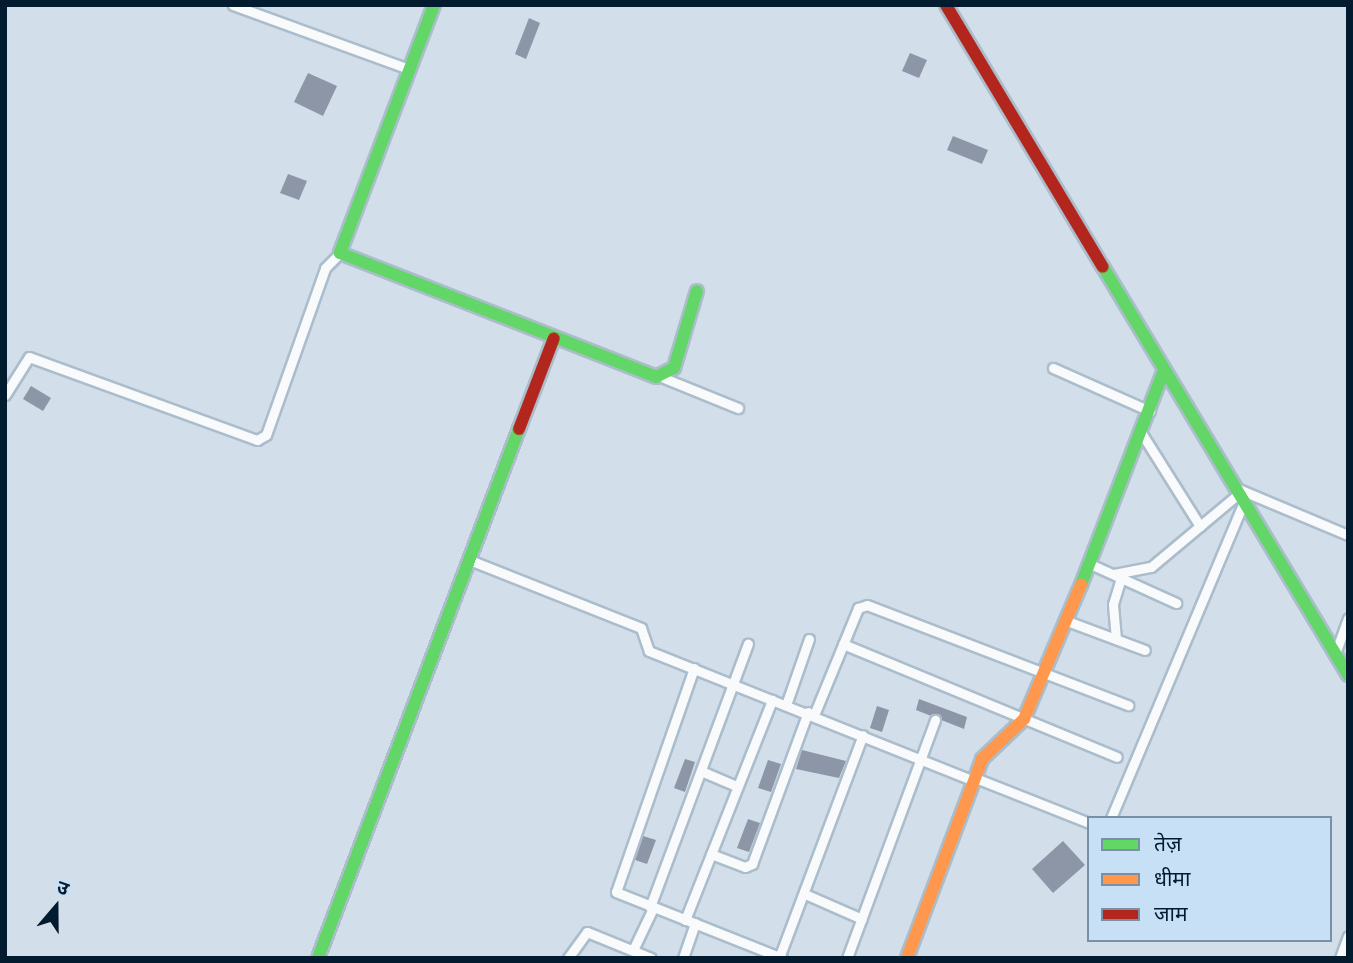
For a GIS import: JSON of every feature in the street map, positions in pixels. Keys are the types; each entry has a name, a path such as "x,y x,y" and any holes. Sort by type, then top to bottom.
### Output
{"street":[{"path":"233,5 409,69"},
{"path":"5,395 29,357 257,440 266,435 326,268 340,253 434,5"},
{"path":"946,5 1163,373 1348,675"},
{"path":"340,253 738,408"},
{"path":"664,378 674,368 697,291"},
{"path":"318,958 472,561 554,338"},
{"path":"1053,368 1150,411"},
{"path":"907,958 972,778 989,748 1024,719 1046,675 1088,563 1142,434 1163,373"},
{"path":"1142,434 1200,526"},
{"path":"1118,576 1145,571 1237,495"},
{"path":"1237,495 1348,535"},
{"path":"1112,816 1237,495"},
{"path":"472,561 641,628 649,651 811,713 922,760 1087,822"},
{"path":"1088,563 1176,603"},
{"path":"1116,639 1113,604 1118,576"},
{"path":"710,854 745,867 752,864 811,713 858,608 867,605 1128,705"},
{"path":"1067,621 1145,650"},
{"path":"1335,653 1347,624"},
{"path":"786,705 809,639"},
{"path":"634,950 652,908 748,644"},
{"path":"843,644 1117,757"},
{"path":"694,668 616,887 620,896 780,957 863,735"},
{"path":"684,957 690,922 710,854 772,700"},
{"path":"847,958 935,720"},
{"path":"701,771 736,786"},
{"path":"805,894 862,919"},
{"path":"568,958 587,932 652,958"},
{"path":"1340,958 1348,936"}],"building":[{"path":"529,18 540,23 526,59 515,54"},
{"path":"910,53 927,60 919,78 902,71"},
{"path":"308,73 337,86 323,116 294,102"},
{"path":"953,136 988,150 982,164 947,150"},
{"path":"288,174 307,181 299,200 280,193"},
{"path":"31,386 51,398 43,411 23,399"},
{"path":"919,699 967,717 964,729 916,710"},
{"path":"877,706 889,710 882,732 870,728"},
{"path":"802,750 846,761 839,778 796,769"},
{"path":"685,759 695,762 685,792 674,788"},
{"path":"768,760 781,764 771,792 758,788"},
{"path":"748,819 760,823 749,852 737,848"},
{"path":"643,836 656,840 647,864 635,860"},
{"path":"1063,841 1085,865 1053,893 1032,869"}],"traffic: fast":[{"path":"434,5 340,253 656,377 674,368 697,291"},
{"path":"1103,267 1348,675"},
{"path":"1081,585 1163,373"},
{"path":"318,958 519,429"}],"traffic: slow":[{"path":"907,958 982,759 1024,719 1081,585"}],"traffic: jam":[{"path":"946,5 1103,267"},
{"path":"519,429 554,338"}]}
